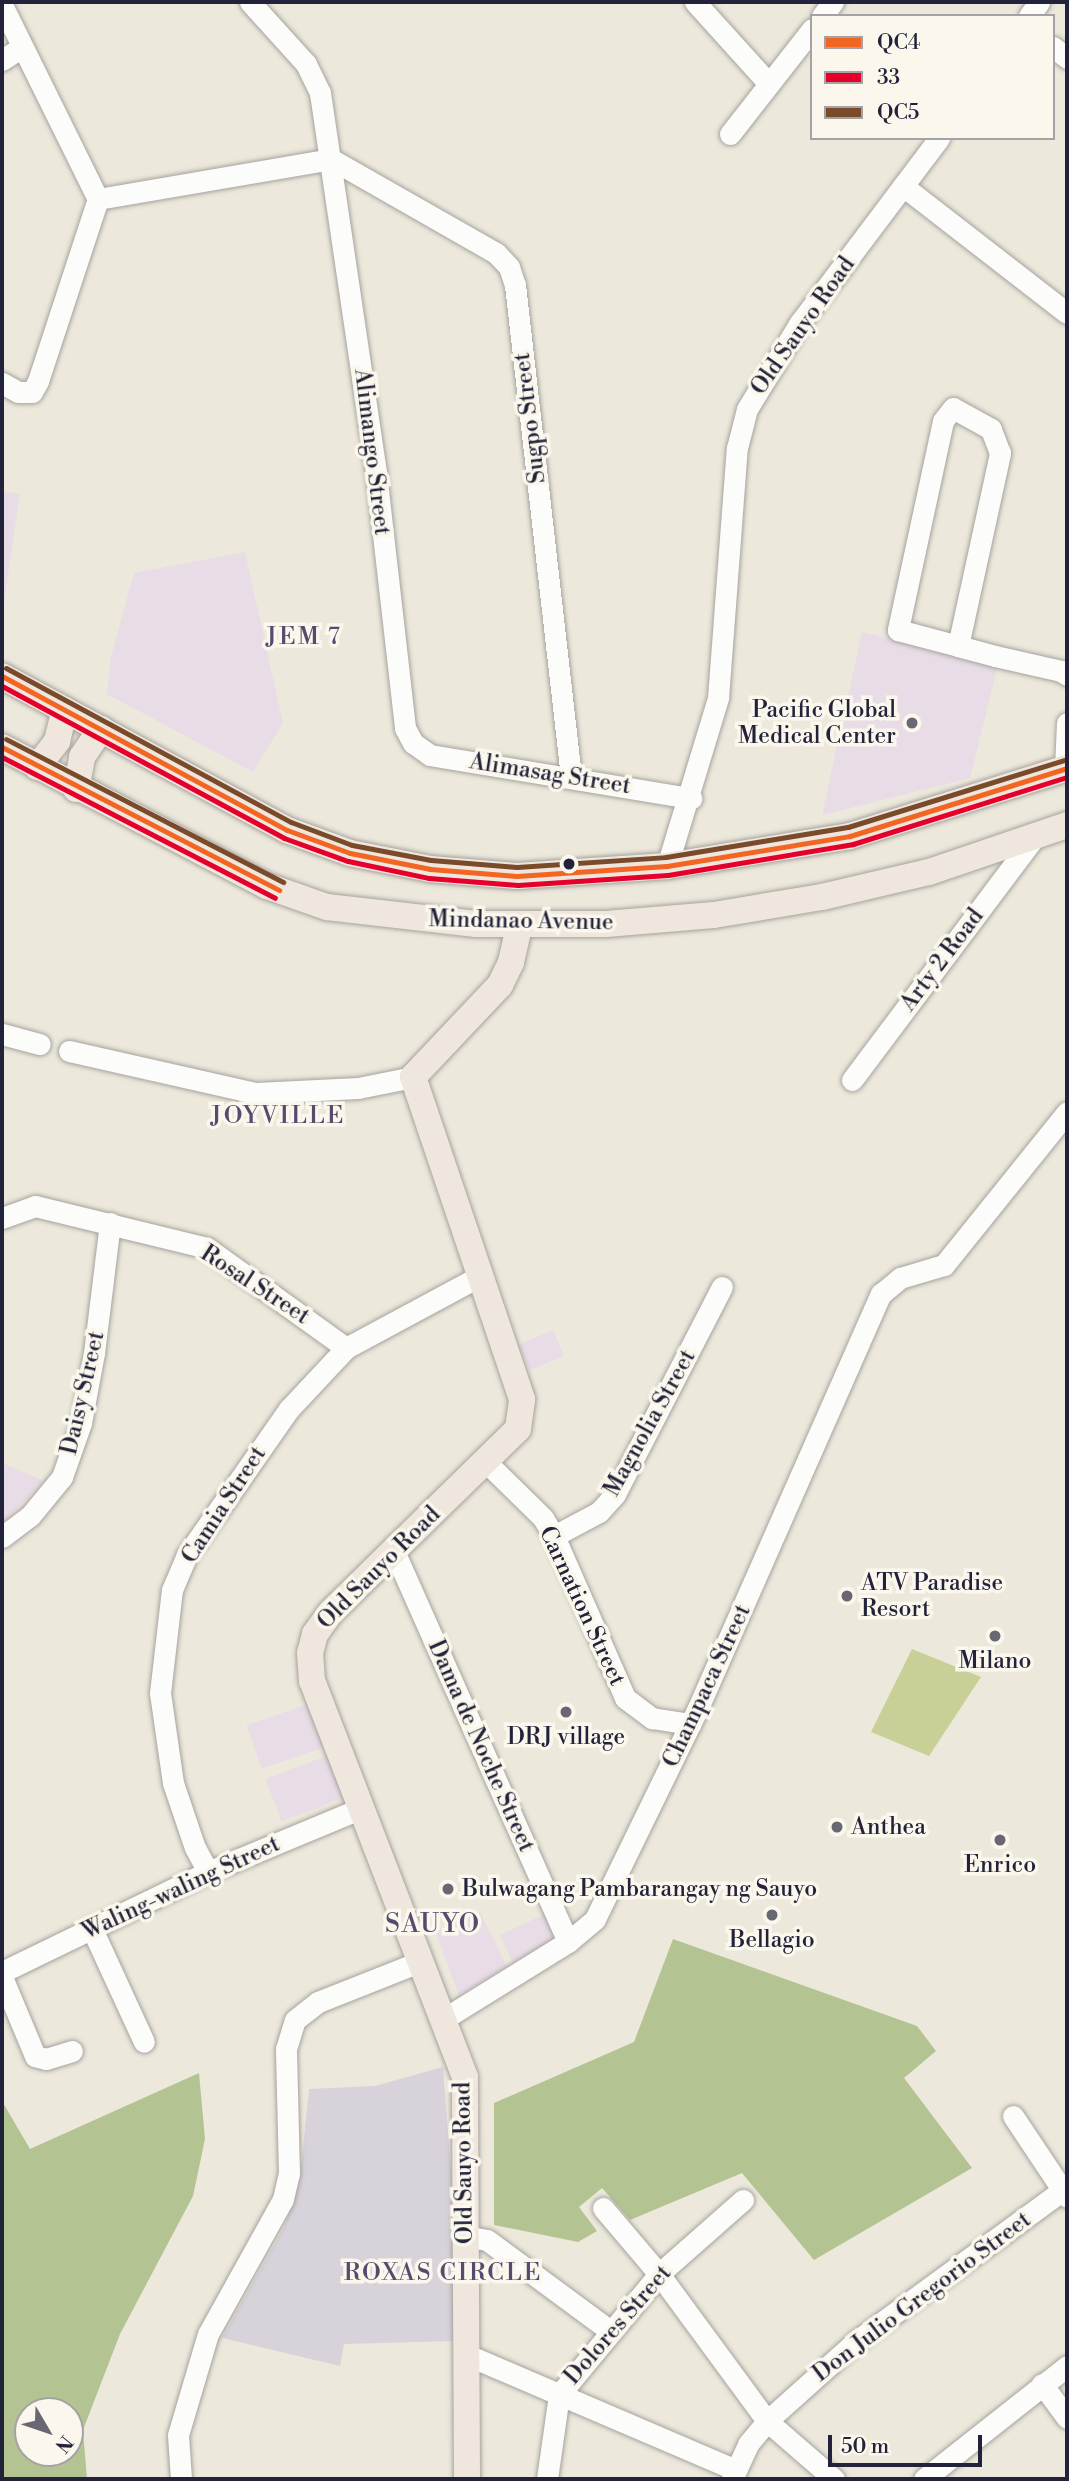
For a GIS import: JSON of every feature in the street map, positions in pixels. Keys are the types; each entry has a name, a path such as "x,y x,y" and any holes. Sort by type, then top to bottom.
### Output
{"main road":[{"name":"Mindanao Avenue","path":"2,676 287,830 350,853 430,869 517,876 667,866 850,836 1066,769"},
{"path":"37,767 57,741 65,710"},
{"path":"76,789 82,757 101,729"},
{"name":"Mindanao Avenue","path":"2,747 76,789 267,886 327,906 386,917 519,926 715,915 822,897 929,872 1033,839 1067,825"},
{"path":"413,1077 500,985 511,962 519,926"},
{"name":"Old Sauyo Road","path":"413,1077 478,1277 522,1399 518,1429 330,1613 315,1634 310,1653 312,1681 465,2077 467,2479"}],"street":[{"name":"Alimango Street","path":"250,2 315,78 331,159 405,728 413,743"},
{"path":"695,2 769,84"},
{"path":"2,5 99,199 38,381 32,392 19,392 2,383"},
{"path":"730,134 810,32"},
{"path":"2,60 22,47"},
{"name":"Old Sauyo Road","path":"667,866 691,798 718,698 737,448 747,409 784,345 938,140"},
{"path":"99,199 331,159"},
{"name":"Sugpo Street","path":"331,159 496,253 509,267 515,285 571,776"},
{"path":"903,186 1067,313"},
{"path":"958,646 1000,453 991,429 953,408 943,421 898,630 958,646 1067,675"},
{"path":"1066,769 1067,723"},
{"name":"Alimasag Street","path":"413,743 430,755 571,776 691,798"},
{"name":"Arty 2 Road","path":"852,1080 1033,839"},
{"path":"2,1034 40,1044"},
{"path":"69,1051 256,1093 358,1088 413,1077"},
{"name":"Champaca Street","path":"442,2020 585,1931 602,1908 691,1724 889,1284 944,1265 1067,1112"},
{"name":"Rosal Street","path":"2,1218 34,1206 207,1248 346,1348"},
{"name":"Daisy Street","path":"2,1537 30,1516 62,1477 81,1423 94,1353 110,1223"},
{"name":"Camia Street","path":"208,1872 181,1807 163,1735 160,1693 172,1590 187,1555 235,1482 289,1409 346,1348 478,1277"},
{"name":"Magnolia Street","path":"554,1536 598,1512 615,1494 722,1287"},
{"name":"Carnation Street","path":"486,1462 543,1518 554,1536 625,1698 652,1718 691,1724"},
{"name":"Dama de Noche Street","path":"394,1551 568,1942"},
{"name":"Waling-waling Street","path":"2,1975 208,1872 362,1808"},
{"path":"92,1928 144,2042"},
{"path":"181,2479 178,2435 208,2334 283,2199 289,2174 286,2049 291,2027 311,2006 419,1962"},
{"path":"2,1975 36,2056 46,2059 72,2051"},
{"path":"1013,2116 1066,2191"},
{"name":"Don Julio Gregorio Street","path":"734,2475 767,2421 855,2342 1066,2191"},
{"name":"Dolores Street","path":"547,2479 559,2395 609,2330 659,2274 743,2200"},
{"path":"603,2208 659,2274 767,2421 834,2479"},
{"path":"466,2236 487,2240 609,2330"},
{"path":"465,2354 734,2475"},
{"path":"924,2479 1067,2366"},
{"path":"1042,2384 1067,2418"}],"shaded area":[{"path":"2,491 20,494 2,616"},
{"path":"245,552 283,723 253,772 107,694 111,657 134,573"},
{"name":"Pacific Global Medical Center","path":"862,632 998,664 970,778 822,815"},
{"path":"553,1330 564,1356 530,1370 519,1344"},
{"path":"2,1463 44,1481 2,1523"},
{"path":"311,1703 326,1746 262,1769 247,1725"},
{"path":"329,1755 345,1797 282,1821 266,1779"},
{"path":"480,1912 507,1967 459,1995 435,1931"},
{"path":"547,1913 557,1937 513,1963 500,1935"},
{"path":"443,2067 457,2251 453,2341 344,2344 340,2366 222,2338 284,2227 300,2178 309,2089 375,2086"}],"green space":[{"path":"912,1649 981,1677 929,1756 871,1732"},
{"path":"673,1939 917,2026 936,2051 904,2078 972,2168 814,2260 742,2173 630,2220 602,2188 579,2207 597,2231 578,2242 494,2225 494,2103 634,2042"},
{"path":"199,2073 205,2139 193,2196 120,2334 84,2427 84,2397 14,2397 14,2467 84,2467 84,2442 87,2479 2,2479 2,2101 30,2149"}],"transit line":[{"name":"QC5","path":"6,668 291,822 352,845 431,860 517,867 666,857 848,827 1064,760"},
{"name":"QC4","path":"2,676 287,830 350,853 430,869 517,876 667,866 850,836 1067,768"},
{"name":"33","path":"2,686 284,838 348,861 429,878 518,885 668,875 853,844 1067,777"},
{"name":"QC5","path":"6,739 283,882"},
{"name":"QC4","path":"2,747 279,890"},
{"name":"33","path":"2,757 275,898"}],"place":[{"name":"Pacific Global Medical Center","path":"912,723"},
{"name":"ATV Paradise Resort","path":"847,1596"},
{"name":"Milano","path":"995,1636"},
{"name":"DRJ village","path":"566,1712"},
{"name":"Anthea","path":"837,1827"},
{"name":"Enrico","path":"1000,1840"},
{"name":"Bulwagang Pambarangay ng Sauyo","path":"448,1889"},
{"name":"Bellagio","path":"772,1915"}],"district":[{"name":"JEM 7","path":"304,638"},
{"name":"JOYVILLE","path":"278,1117"},
{"name":"SAUYO","path":"433,1925"},
{"name":"ROXAS CIRCLE","path":"443,2274"}]}
